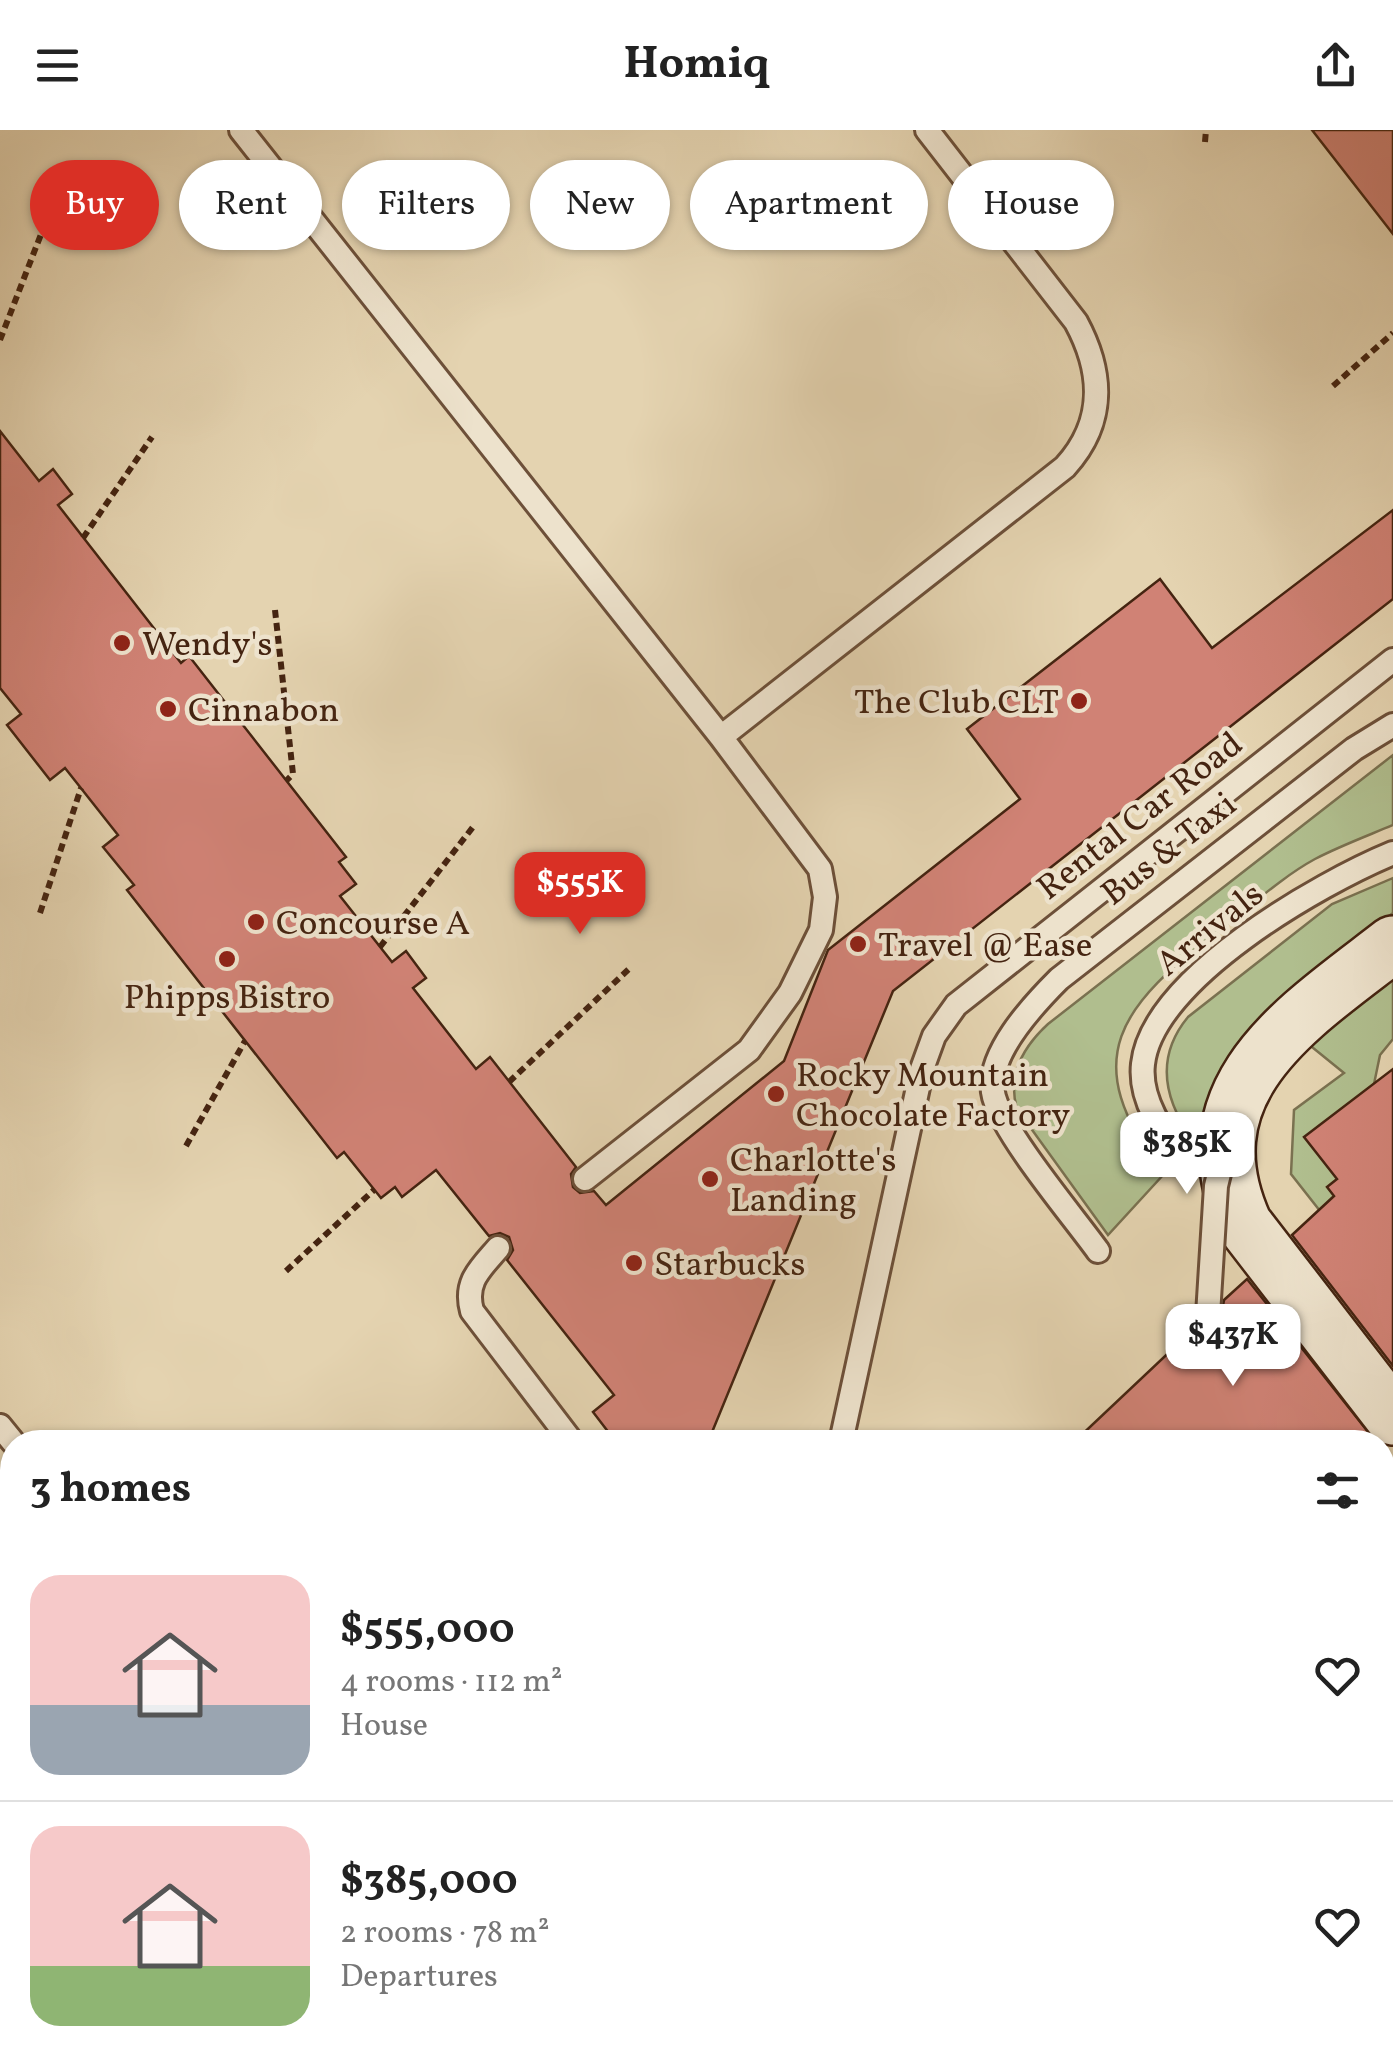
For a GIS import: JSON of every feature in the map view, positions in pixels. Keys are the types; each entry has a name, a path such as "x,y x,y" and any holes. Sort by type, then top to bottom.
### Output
{"main road":[{"path":"1393,944 1303,1014 1274,1043 1249,1073 1205,1152 1244,1224 1393,1417"}],"lane":[{"path":"241,130 721,737 820,869 824,897 822,930 790,993 749,1050 585,1179"},
{"path":"721,737 1065,467 1087,436 1098,402 1098,378 1083,335 927,130"},
{"name":"Rental Car Road","path":"844,1430 922,1069 934,1036 956,1005 1393,660"},
{"name":"Bus & Taxi","path":"1098,1251 1022,1147 993,1095 999,1055 1030,1008 1072,968 1354,749 1393,726"},
{"name":"Arrivals","path":"1205,1152 1154,1116 1142,1066 1158,1018 1190,982 1308,894 1393,853"},
{"path":"1205,1152 1216,1186 1208,1316"},
{"path":"498,1248 472,1278 468,1296 472,1311 563,1430"}],"path":[{"path":"1205,142 1206,130"},
{"path":"0,340 35,250"},
{"path":"1332,386 1393,333"},
{"path":"83,538 152,437"},
{"path":"275,610 293,774 286,781"},
{"path":"40,912 81,788"},
{"path":"380,947 473,827"},
{"path":"509,1082 630,968"},
{"path":"186,1146 245,1042"},
{"path":"286,1271 374,1190"}],"green space":[{"path":"1393,755 1393,825 1324,854 1291,874 1187,956 1136,1009 1121,1036 1116,1065 1121,1097 1137,1133 1164,1174 1108,1235 1017,1109 1014,1085 1019,1062 1048,1024"},
{"path":"1393,878 1393,913 1295,986 1250,1028 1214,1085 1203,1131 1193,1140 1175,1110 1167,1079 1171,1047 1188,1017 1332,904"},
{"path":"1393,974 1393,1039 1380,1055 1374,1084 1337,1179 1341,1204 1324,1216 1291,1174 1294,1110 1344,1073 1307,1043"}],"building":[{"path":"1312,130 1393,130 1393,234"},
{"name":"Concourse A","path":"0,431 39,481 53,469 72,494 58,505 181,663 189,656 346,857 339,862 356,884 340,896 392,962 406,951 426,978 413,988 476,1069 490,1057 576,1167 571,1174 573,1187 580,1193 594,1191 606,1205 784,1061 828,950 1020,799 967,729 1160,579 1212,648 1393,510 1393,599 893,991 713,1430 607,1430 593,1412 614,1395 507,1260 513,1250 509,1237 500,1233 489,1236 436,1170 402,1197 395,1187 381,1198 344,1152 337,1158 127,890 134,885 103,847 118,835 65,768 50,780 7,725 21,714 0,688"},
{"path":"1393,1069 1393,1366 1292,1235 1334,1196 1327,1187 1337,1179 1304,1137"},
{"path":"1247,1279 1367,1430 1087,1430 1198,1325 1208,1330 1220,1324 1224,1300"}],"place":[{"name":"Wendy's","path":"122,643"},
{"name":"The Club CLT","path":"1079,701"},
{"name":"Cinnabon","path":"168,709"},
{"name":"Concourse A","path":"256,922"},
{"name":"Travel @ Ease","path":"858,944"},
{"name":"Phipps Bistro","path":"227,959"},
{"name":"Rocky Mountain Chocolate Factory","path":"776,1094"},
{"name":"Charlotte's Landing","path":"710,1179"},
{"name":"Starbucks","path":"634,1263"}]}
